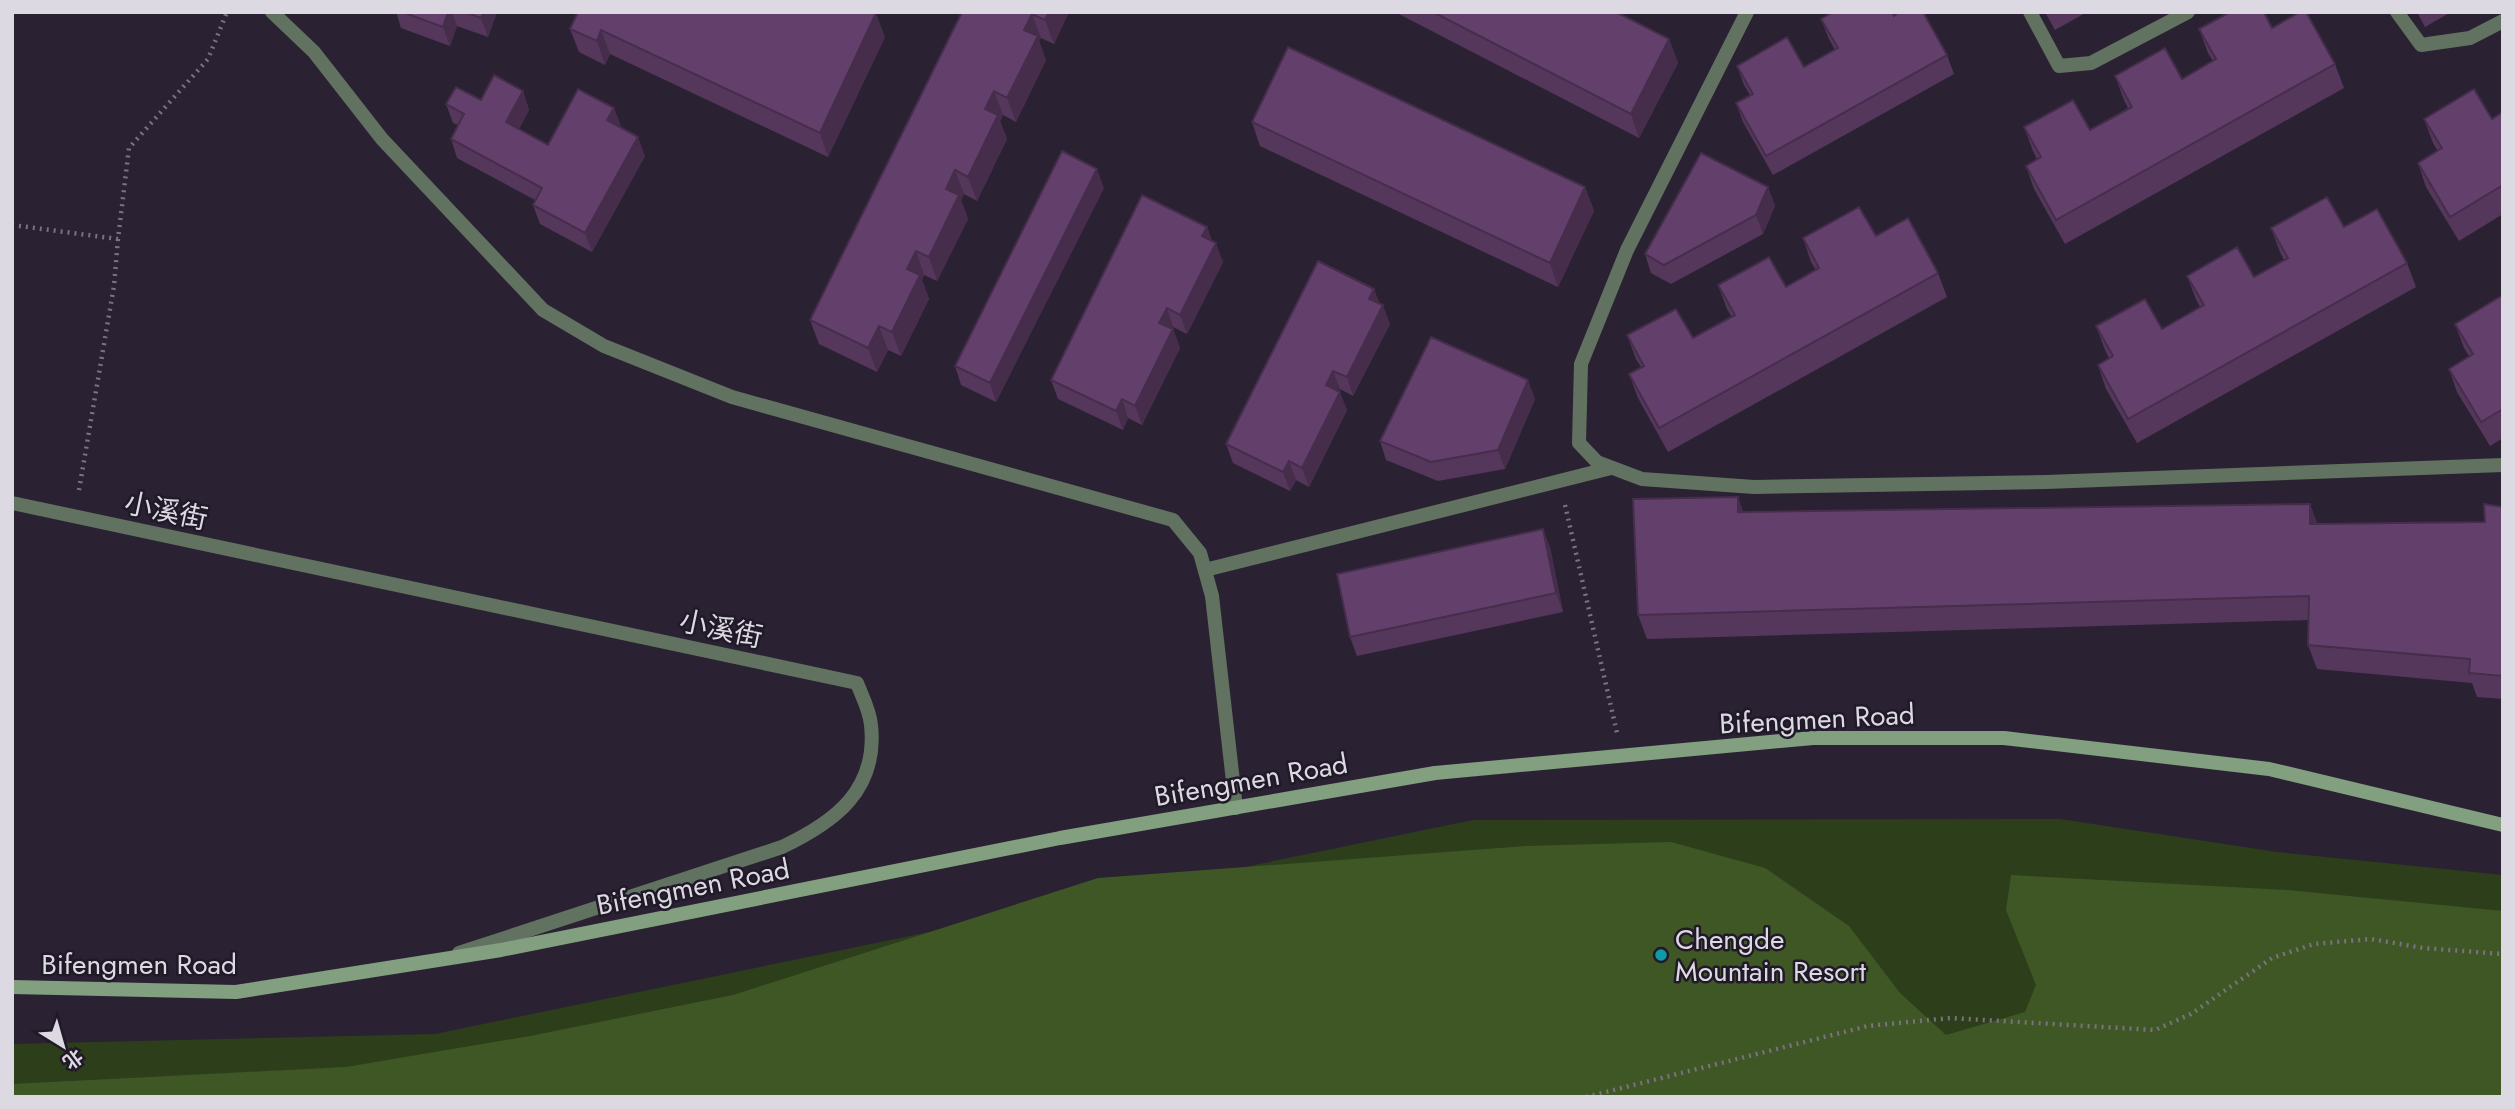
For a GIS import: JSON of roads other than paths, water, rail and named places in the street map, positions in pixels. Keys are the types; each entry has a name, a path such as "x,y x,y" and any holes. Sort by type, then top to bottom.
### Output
{"street":[{"path":"272,12 314,52 401,160 543,310 604,346 732,397 1173,520 1200,554 1212,596 1236,808"},
{"path":"1747,12 1627,250 1581,364 1579,443 1597,462 1642,479 1754,487 2046,482 2503,464"},
{"path":"2030,12 2059,66 2091,63 2188,12"},
{"path":"2397,12 2421,45 2470,38 2503,21"},
{"path":"1205,570 1611,468"},
{"name":"小溪街","path":"12,503 857,683 871,723 870,762 856,796 813,832 782,847 434,961"},
{"name":"Bifengmen Road","path":"12,988 236,992 501,950 1060,838 1435,773 1813,738 2004,738 2269,769 2503,824"}],"place":[{"name":"Chengde Mountain Resort","path":"1661,955"}]}
